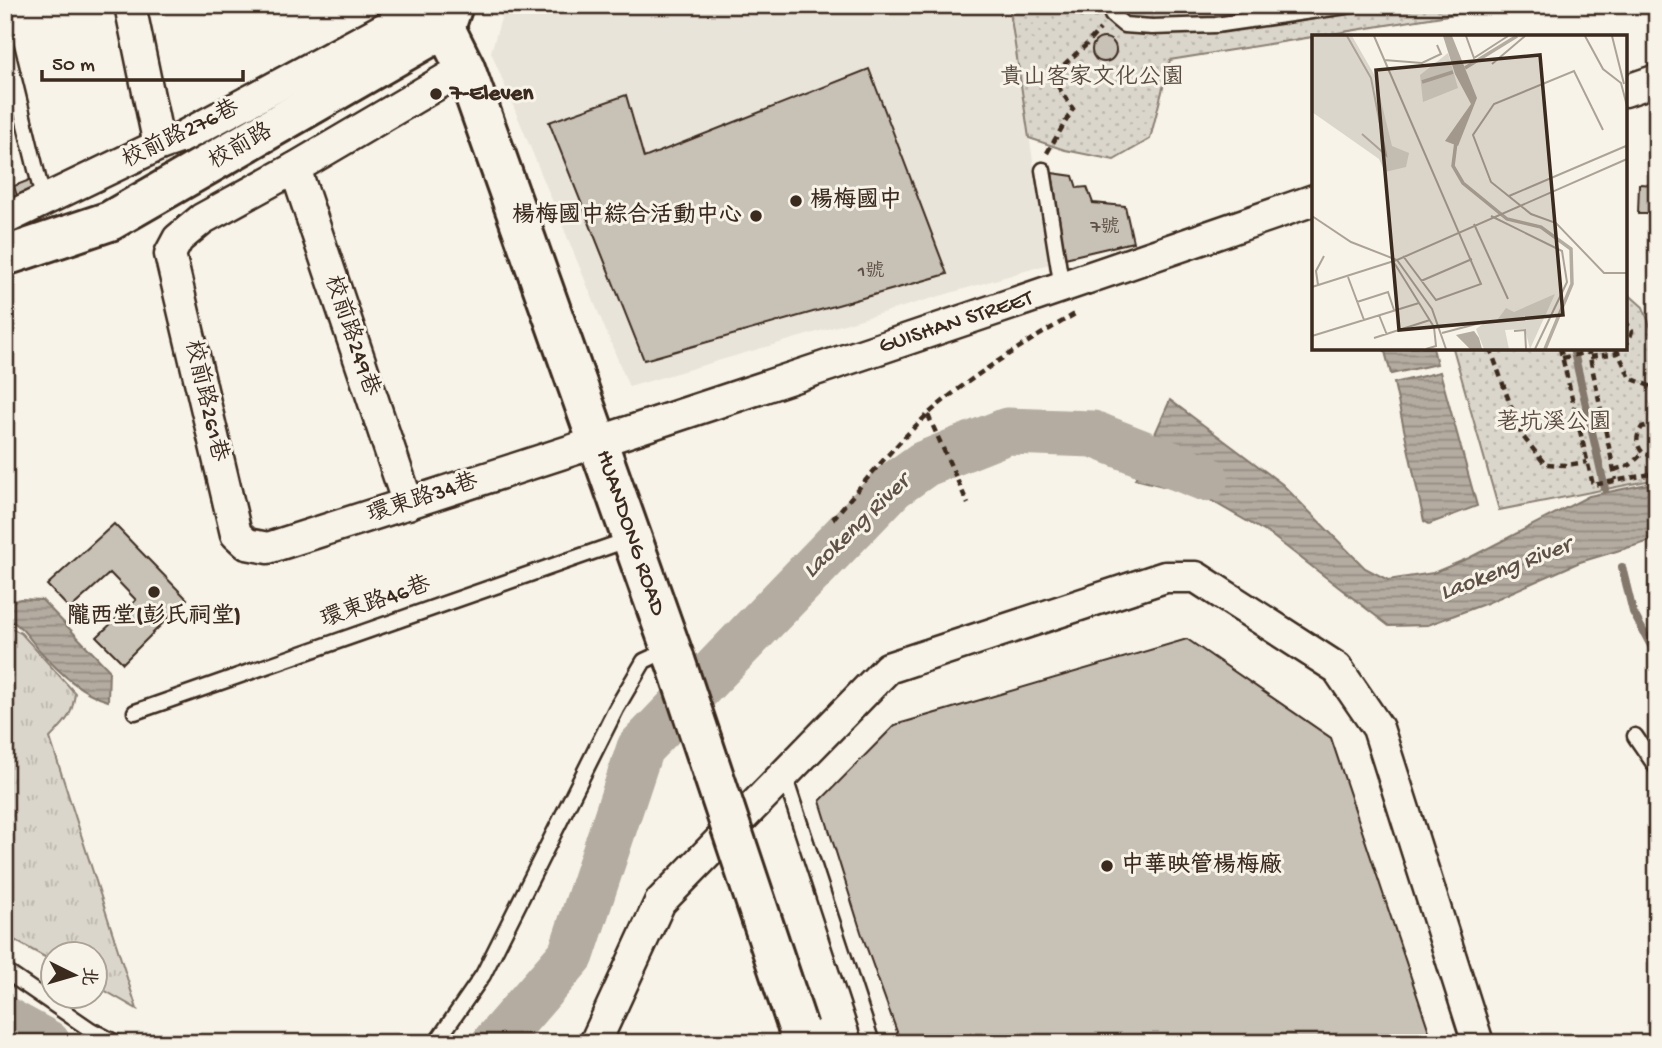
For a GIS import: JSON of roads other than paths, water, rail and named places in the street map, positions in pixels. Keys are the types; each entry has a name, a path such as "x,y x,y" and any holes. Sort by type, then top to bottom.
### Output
{"street":[{"path":"130,5 159,145"},
{"name":"校前路276巷","path":"5,219 159,145 183,137 442,11"},
{"name":"HUANDONG ROAD","path":"442,11 465,68 673,654 801,1035"},
{"name":"校前路","path":"5,256 110,221 442,11"},
{"path":"295,168 465,68"},
{"path":"1627,90 1657,80"},
{"name":"校前路261巷","path":"247,544 236,534 170,254 178,239 202,219 295,168"},
{"name":"校前路249巷","path":"295,168 408,504"},
{"name":"GUISHAN STREET","path":"598,442 1068,286 1312,201"},
{"name":"環東路34巷","path":"247,544 268,548 598,442"},
{"path":"595,1043 660,902 888,668 1166,577 1196,578 1337,668 1378,728 1478,1043"}],"lane":[{"path":"1111,5 1112,15 1124,25 1152,27 1216,24 1353,5"},
{"path":"5,43 44,202"},
{"path":"1043,170 1068,286"},
{"name":"環東路46巷","path":"135,712 631,538"},
{"path":"436,1043 483,975 623,697 644,661 673,654"},
{"path":"1635,736 1657,768"},
{"path":"784,775 872,1043"},
{"path":"5,971 91,1030 116,1043"}],"water":[{"path":"1385,350 1434,350 1437,364 1391,374"},
{"path":"1440,372 1477,506 1429,524 1424,521 1394,383"},
{"path":"1170,400 1282,484 1365,568 1388,580 1433,573 1469,558 1589,496 1657,482 1657,539 1580,562 1487,603 1428,625 1389,626 1271,535 1203,496 1135,479"},
{"path":"6,597 15,601 42,600 109,670 108,701 89,693 63,675 21,628 5,618"}],"waterway":[{"path":"1573,350 1605,489"},
{"name":"Laokeng River","path":"495,1043 571,955 640,748 893,486 924,464 1007,431 1093,434 1205,478"},
{"path":"1622,567 1633,612 1657,657"},
{"name":"Laokeng River","path":"5,1020 47,1043"}],"place":[{"name":"7-Eleven","path":"436,94"},
{"name":"楊梅國中","path":"796,201"},
{"name":"楊梅國中綜合活動中心","path":"756,216"},
{"name":"隴西堂(彭氏祠堂)","path":"154,592"},
{"name":"中華映管楊梅廠","path":"1107,866"}],"park label":[{"name":"貴山客家文化公園","path":"1092,78"},
{"name":"荖坑溪公園","path":"1554,423"}]}
